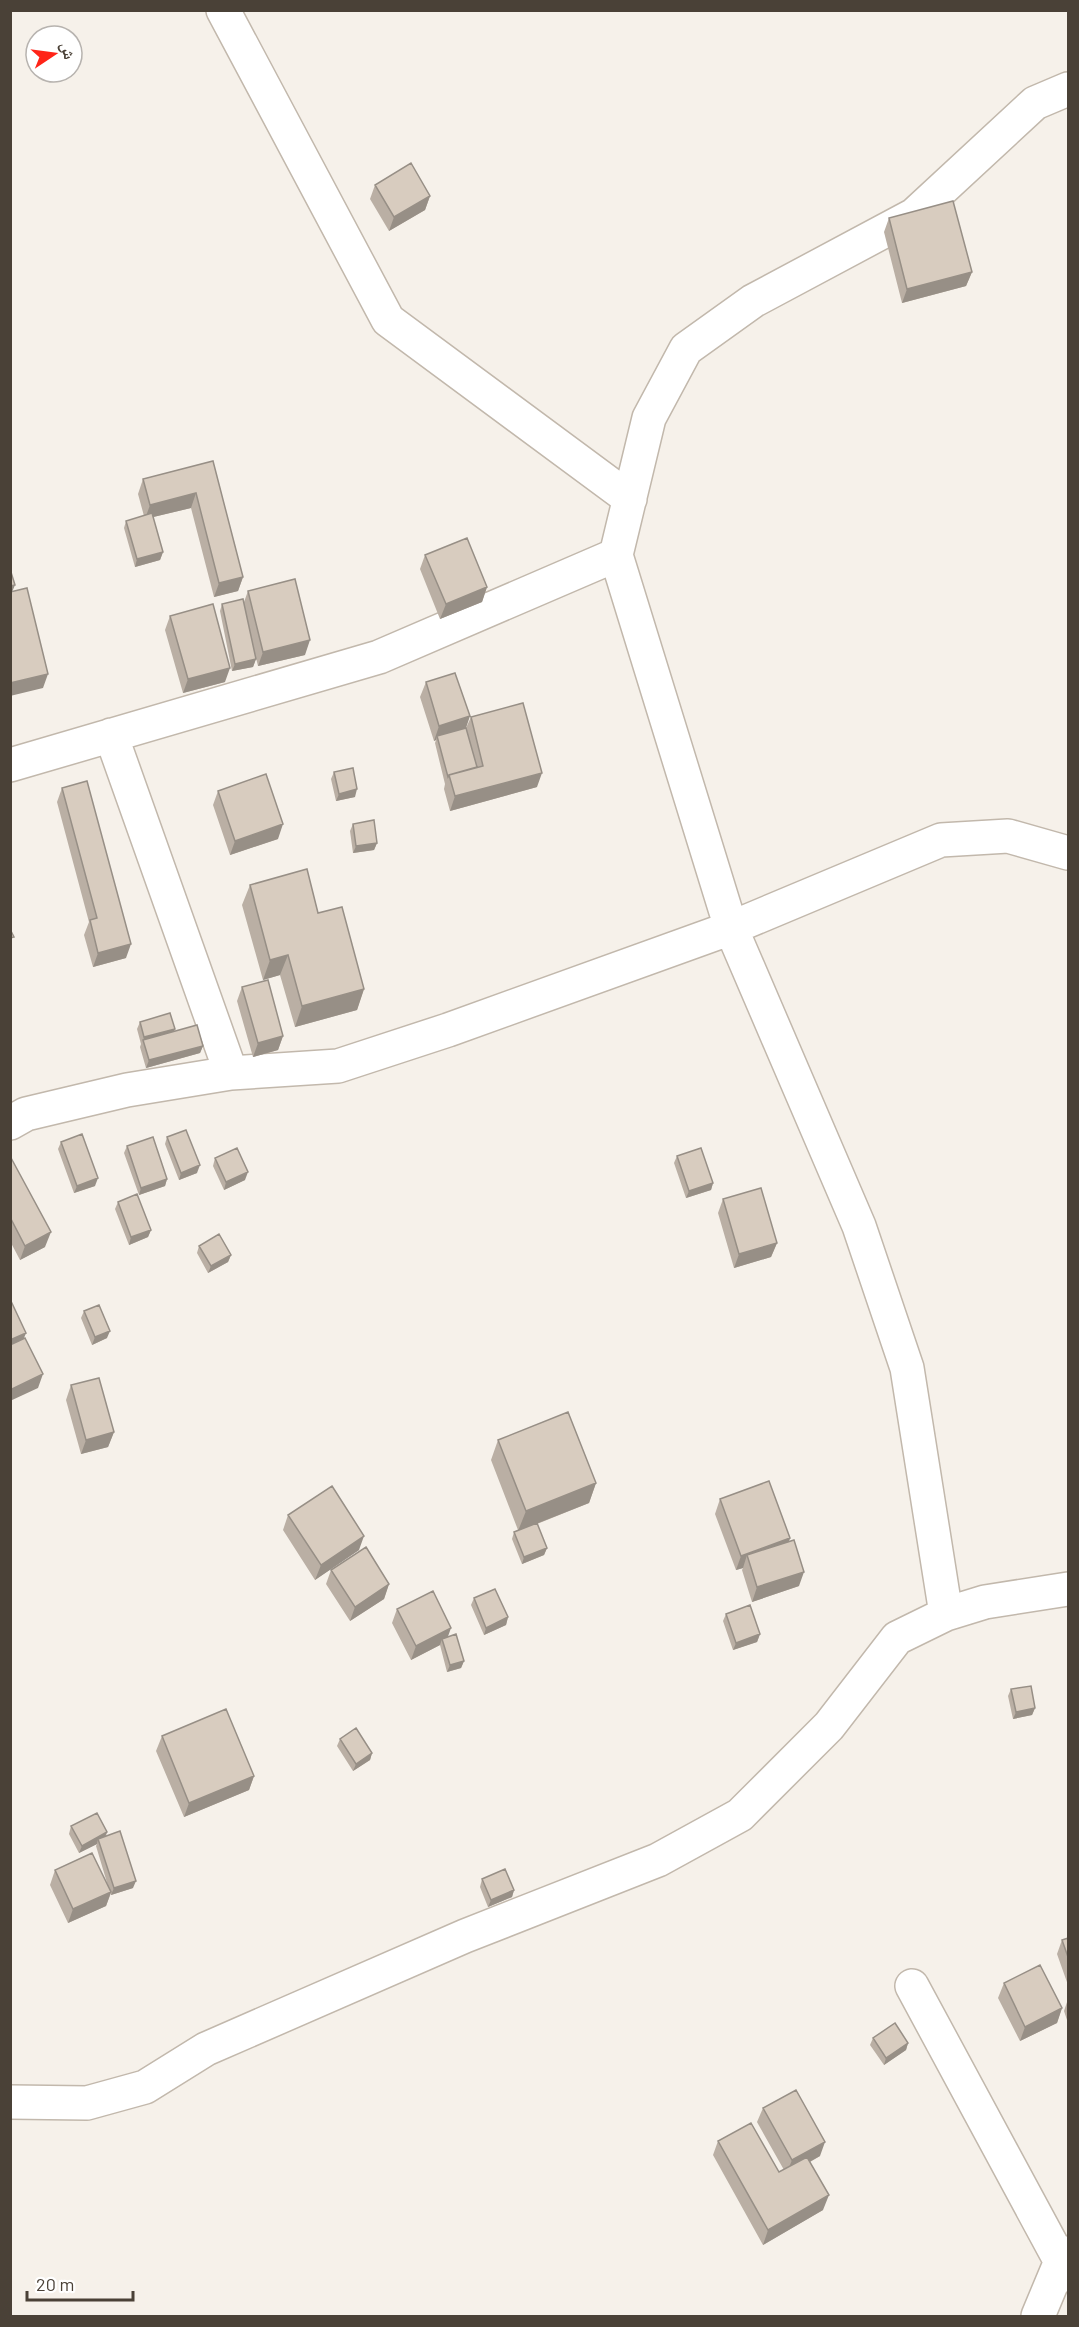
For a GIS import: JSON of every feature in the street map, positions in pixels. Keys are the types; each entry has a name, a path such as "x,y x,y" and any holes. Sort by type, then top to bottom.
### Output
{"street":[{"path":"224,10 388,320 630,499"},
{"path":"945,1614 907,1368 859,1226 731,928 616,555 649,418 686,349 753,301 914,215 1035,103 1068,89"},
{"path":"10,765 379,657 616,555"},
{"path":"111,735 231,1073"},
{"path":"10,1123 26,1114 127,1090 231,1073 338,1066 448,1030 731,928 941,840 1008,836 1068,853"},
{"path":"10,2102 87,2103 145,2087 206,2049 465,1936 658,1860 740,1815 829,1726 897,1638 945,1614 985,1602 1068,1589"},
{"path":"912,1986 1066,2263 1038,2316"}],"building":[{"path":"411,163 430,196 394,217 375,185"},
{"path":"953,201 972,272 907,289 889,218"},
{"path":"213,461 243,577 219,583 196,493 150,505 143,479"},
{"path":"152,513 163,552 137,559 126,521"},
{"path":"467,538 487,587 446,604 425,555"},
{"path":"10,569 15,585 10,586"},
{"path":"295,579 310,640 263,652 248,591"},
{"path":"27,588 48,674 10,683 10,592"},
{"path":"243,599 256,659 235,664 222,604"},
{"path":"213,604 230,668 188,679 170,616"},
{"path":"455,673 470,716 439,726 426,682"},
{"path":"523,703 542,773 455,796 449,775 483,766 471,717"},
{"path":"466,728 477,767 448,777 437,736"},
{"path":"353,768 357,789 339,794 334,772"},
{"path":"266,774 283,824 235,841 218,791"},
{"path":"87,781 131,944 98,953 90,920 97,918 62,788"},
{"path":"374,820 377,843 356,846 353,824"},
{"path":"307,869 318,913 342,907 364,989 302,1006 288,955 270,960 250,885"},
{"path":"268,980 283,1036 258,1043 242,987"},
{"path":"170,1013 175,1029 144,1037 140,1022"},
{"path":"197,1025 203,1046 149,1060 143,1040"},
{"path":"186,1130 200,1165 181,1173 167,1137"},
{"path":"82,1134 98,1178 77,1186 61,1142"},
{"path":"153,1137 167,1179 141,1188 127,1146"},
{"path":"237,1148 248,1172 226,1182 215,1158"},
{"path":"701,1148 713,1183 689,1191 677,1156"},
{"path":"10,1156 51,1232 25,1246 10,1217"},
{"path":"761,1188 777,1243 739,1254 723,1199"},
{"path":"137,1194 151,1230 131,1237 118,1202"},
{"path":"219,1234 231,1255 211,1266 199,1246"},
{"path":"10,1299 26,1333 10,1340"},
{"path":"99,1305 110,1331 95,1337 84,1311"},
{"path":"25,1338 43,1374 10,1390 10,1345"},
{"path":"99,1378 114,1432 86,1440 71,1385"},
{"path":"568,1412 596,1483 526,1511 498,1440"},
{"path":"769,1481 790,1538 741,1556 720,1499"},
{"path":"332,1486 364,1536 321,1565 288,1515"},
{"path":"537,1523 547,1548 524,1557 514,1532"},
{"path":"794,1540 804,1572 757,1587 747,1555"},
{"path":"366,1547 389,1584 355,1607 331,1570"},
{"path":"495,1589 508,1617 486,1628 474,1598"},
{"path":"433,1591 451,1628 416,1646 397,1609"},
{"path":"750,1605 760,1634 736,1643 726,1614"},
{"path":"456,1634 464,1661 450,1665 442,1639"},
{"path":"1031,1686 1035,1708 1016,1712 1011,1689"},
{"path":"226,1709 254,1776 189,1803 162,1736"},
{"path":"356,1728 372,1753 356,1764 340,1739"},
{"path":"97,1813 107,1832 82,1846 71,1826"},
{"path":"120,1831 136,1881 114,1888 98,1839"},
{"path":"92,1853 111,1892 73,1909 55,1870"},
{"path":"505,1869 514,1890 491,1900 482,1879"},
{"path":"1068,1938 1068,1957 1062,1940"},
{"path":"1040,1965 1062,2008 1025,2027 1004,1983"},
{"path":"895,2023 908,2043 886,2058 873,2038"},
{"path":"796,2090 825,2142 792,2160 763,2108"},
{"path":"751,2123 779,2172 807,2157 829,2195 768,2230 718,2141"}]}
